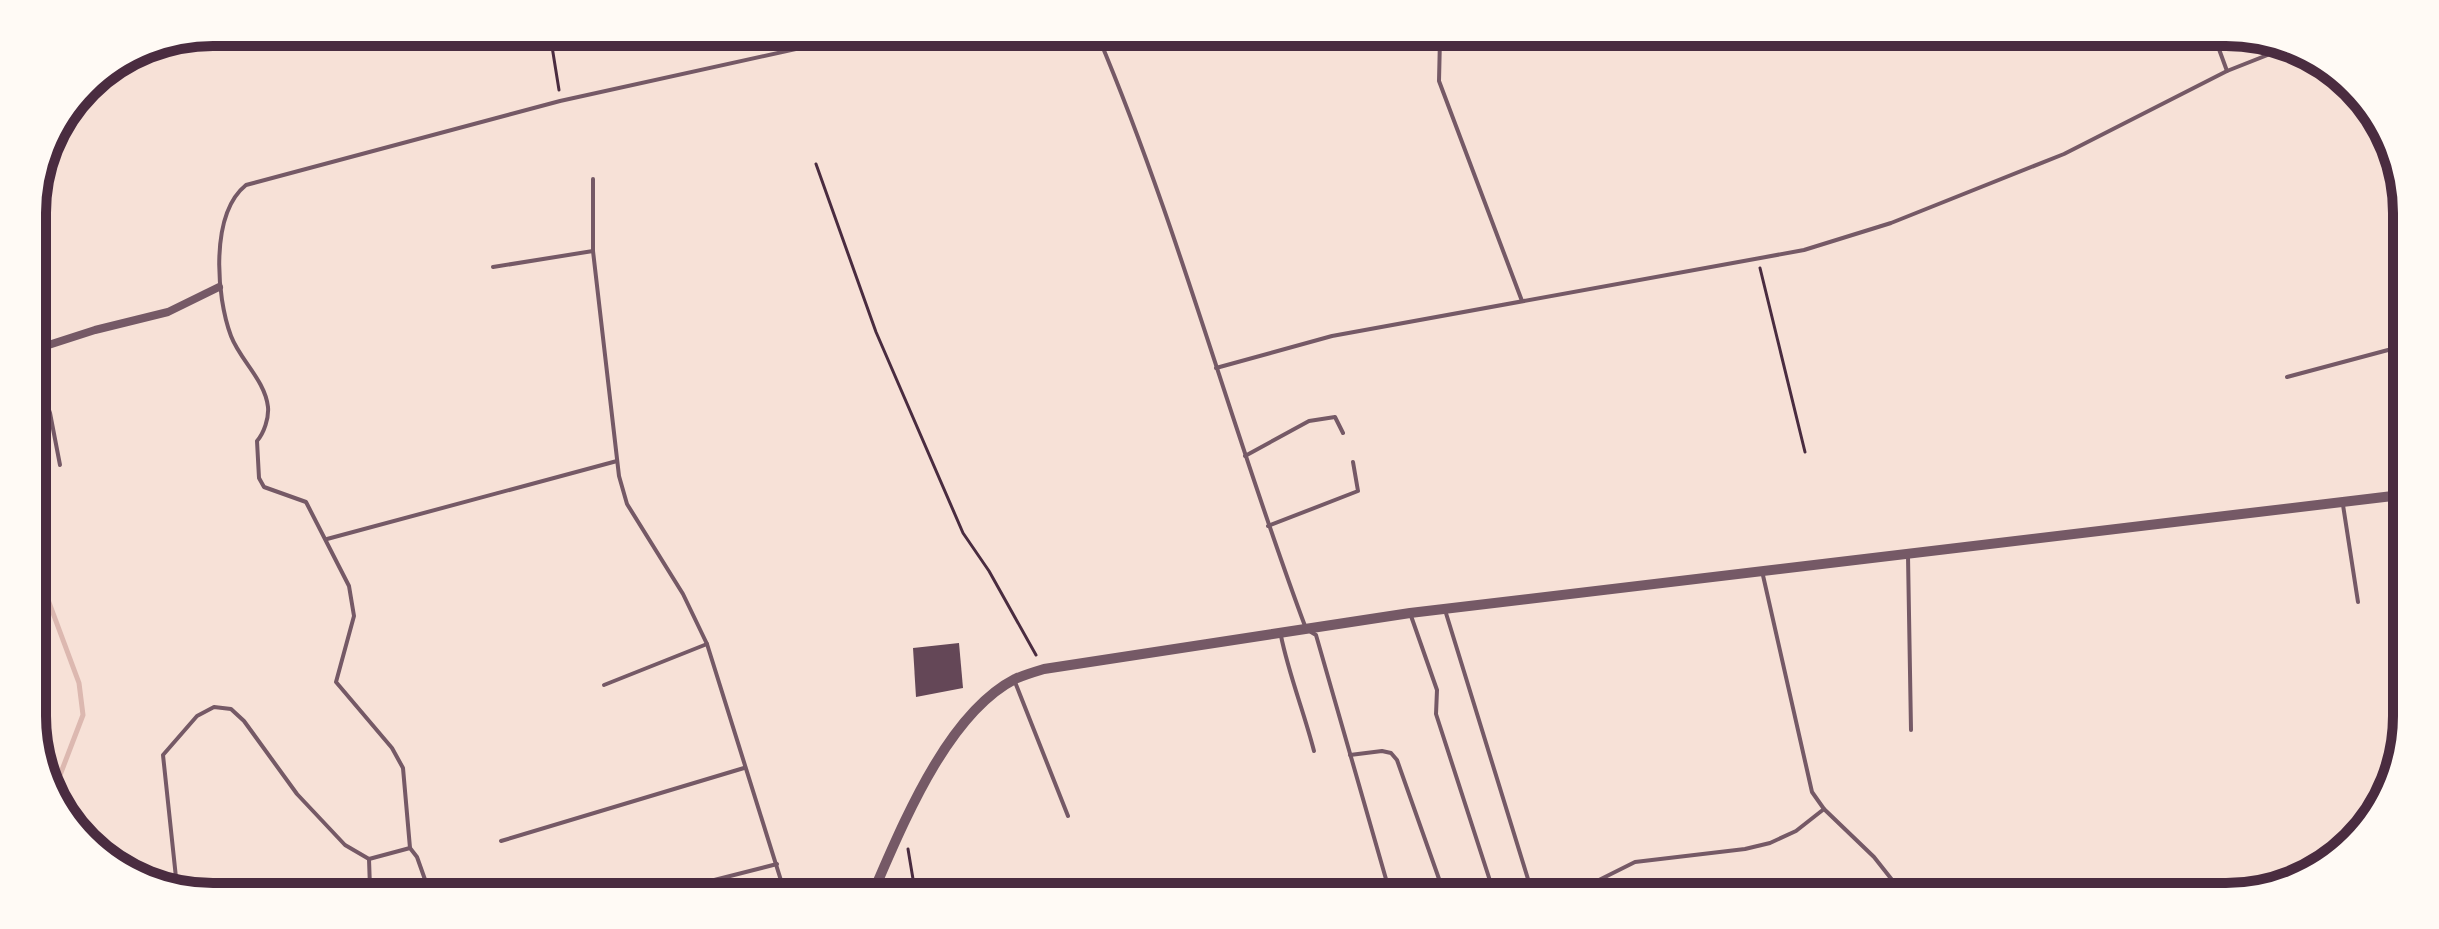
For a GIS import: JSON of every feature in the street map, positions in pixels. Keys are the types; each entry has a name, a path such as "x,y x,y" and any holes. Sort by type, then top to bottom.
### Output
{"street":[{"path":"46,346 168,312 219,287"},
{"path":"877,883 904,821 953,738 982,705 1014,680 1044,669 1444,608 2393,496"}],"lane":[{"path":"426,883 417,857 410,848 403,768 392,748 336,682 354,616 349,586 306,502 294,495 276,493 264,487 259,478 257,441 263,434 268,408 262,389 231,336 219,287 224,217 234,194 246,185 560,101 809,46"},
{"path":"1102,46 1130,112 1267,526 1305,628 1316,635 1387,883"},
{"path":"1440,46 1439,81 1522,301"},
{"path":"2218,46 2227,71"},
{"path":"1216,368 1332,336 1804,250 1891,223 2064,154 2227,71 2272,53"},
{"path":"593,179 593,251 617,461 627,504 683,594 707,644 782,883"},
{"path":"493,267 593,251"},
{"path":"2287,377 2393,349"},
{"path":"46,402 60,465"},
{"path":"1245,456 1309,421 1335,417 1343,433"},
{"path":"327,539 617,461"},
{"path":"1267,526 1358,491 1353,462"},
{"path":"2342,502 2358,602"},
{"path":"1908,554 1911,730"},
{"path":"1762,570 1812,792 1824,809 1874,857 1895,883"},
{"path":"1444,608 1528,879"},
{"path":"1410,613 1437,690 1436,714 1491,883"},
{"path":"1281,634 1288,668 1314,751"},
{"path":"604,685 707,644"},
{"path":"1014,680 1068,816"},
{"path":"176,878 163,755 197,716 214,707 231,709 244,721 297,794 345,845 369,859 410,848"},
{"path":"1350,755 1382,751 1391,753 1397,760 1440,883"},
{"path":"501,841 744,768"},
{"path":"1593,883 1635,862 1745,849 1770,843 1796,831 1824,809"},
{"path":"369,859 370,883"},
{"path":"702,883 777,864"}],"path":[{"path":"552,46 560,101"},
{"path":"816,164 876,332 963,533 989,571 1044,669"},
{"path":"1758,260 1805,452"},
{"path":"908,849 914,883"}],"building":[{"path":"959,643 963,688 916,697 913,648"}],"waterway":[{"path":"46,593 79,683 83,715 59,779"}]}
